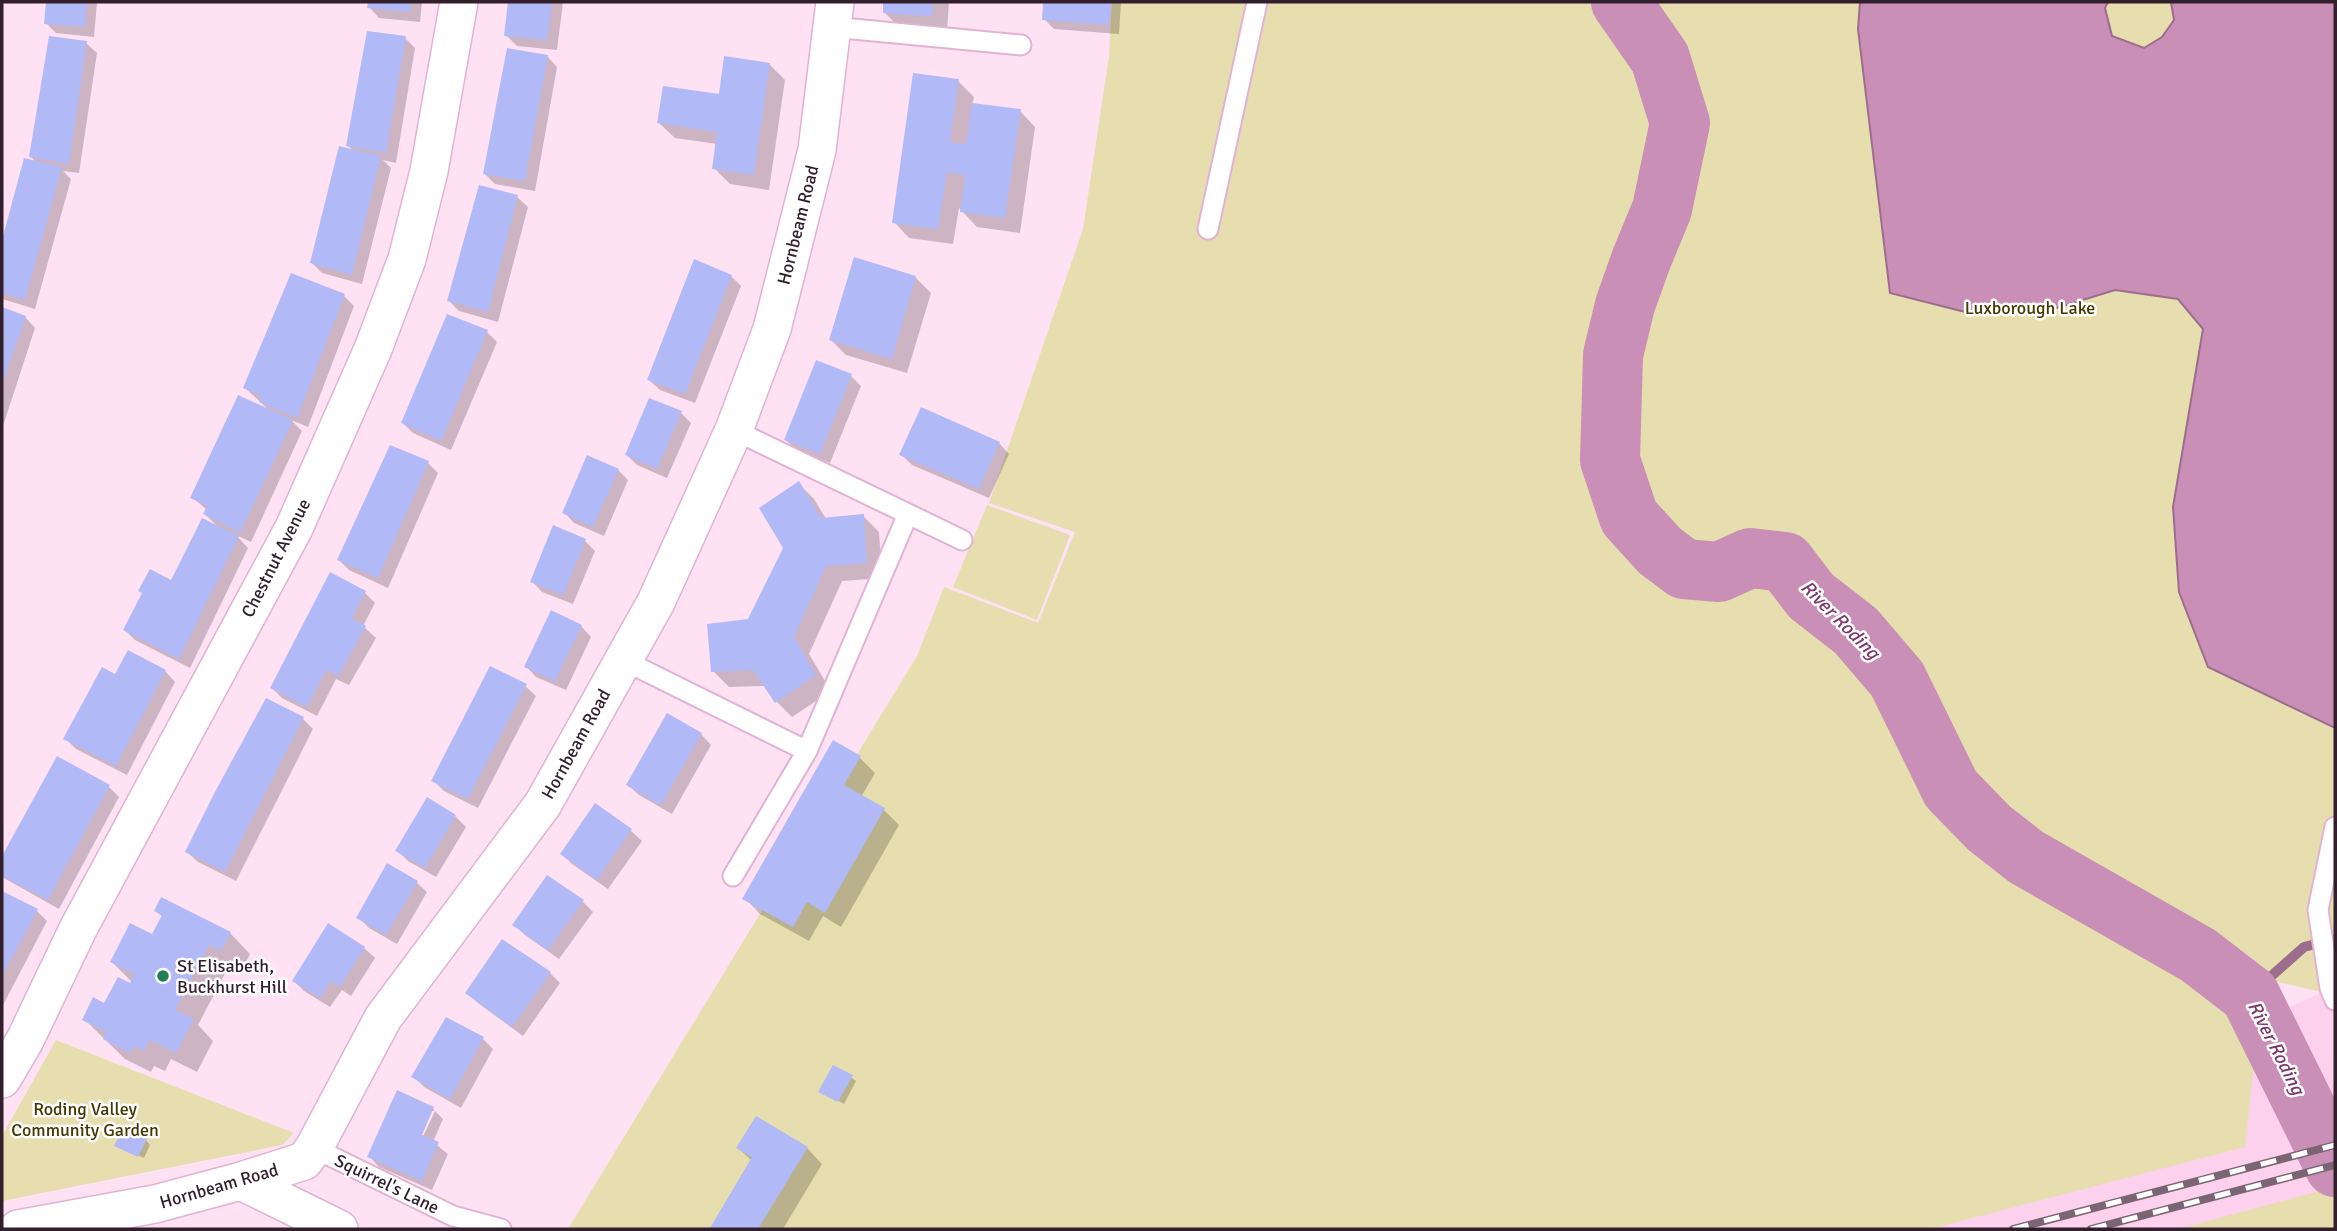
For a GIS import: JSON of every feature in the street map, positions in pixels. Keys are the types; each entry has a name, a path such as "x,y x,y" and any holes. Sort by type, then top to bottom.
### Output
{"street":[{"name":"Chestnut Avenue","path":"2,1079 78,929 294,528 373,349 407,260 429,171 460,2"},
{"name":"Hornbeam Road","path":"18,1229 111,1221 155,1204 304,1161 314,1149 383,1018 543,804 656,603 734,430 772,329 817,150 833,14"},
{"path":"241,1181 340,1229"}],"lane":[{"path":"1208,229 1257,2"},
{"path":"833,14 1021,45"},
{"path":"734,430 962,540"},
{"path":"733,876 807,751 908,514"},
{"path":"623,660 807,751"},
{"path":"2335,827 2318,910 2325,962 2335,1000"},
{"name":"Squirrel's Lane","path":"314,1149 453,1216 500,1229"}],"shaded area":[{"name":"Luxborough Lake","path":"1860,2 2108,2 2105,8 2112,36 2144,48 2162,37 2174,20 2171,2 2335,2 2335,728 2208,667 2179,592 2173,507 2203,329 2178,299 2115,290 2047,311 1965,312 1890,293 1858,29"},
{"path":"2335,986 2335,1229 1328,1229 2175,1060"}],"green space":[{"path":"1112,2 2335,2 2335,986 2321,992 2278,982 2262,990 2245,1147 1930,1229 568,1229 917,656 944,587 1038,623 1075,532 989,503 1083,229 1109,56"},
{"path":"987,505 1070,535 1037,620 953,587"},
{"name":"Roding Valley Community Garden","path":"56,1040 294,1133 282,1145 2,1201 2,1136"},
{"path":"2335,1187 2335,1229 2178,1229"}],"building":[{"path":"46,2 87,2 85,27 44,24"},
{"path":"368,2 411,2 410,12 367,8"},
{"path":"508,2 552,2 547,40 504,36"},
{"path":"883,2 933,2 932,16 883,13"},
{"path":"1043,2 1111,2 1109,25 1042,20"},
{"path":"367,31 406,36 386,153 346,146"},
{"path":"49,36 87,41 69,164 29,157"},
{"path":"507,48 548,55 525,181 483,174"},
{"path":"724,56 770,63 754,175 712,169 717,132 657,123 663,86 719,94"},
{"path":"913,73 959,79 950,142 966,144 972,103 1021,109 1005,218 960,212 965,175 947,172 938,229 892,223"},
{"path":"339,146 381,156 352,275 310,263"},
{"path":"24,158 62,167 25,300 2,293 2,240"},
{"path":"479,185 518,195 488,312 447,301"},
{"path":"854,257 916,276 892,359 829,340"},
{"path":"694,259 732,275 685,394 647,380"},
{"path":"291,273 345,294 297,418 259,402 261,396 243,388"},
{"path":"2,307 26,316 2,385"},
{"path":"447,314 488,330 441,441 401,423"},
{"path":"816,360 852,374 820,454 784,440"},
{"path":"238,395 293,420 240,533 203,514 207,506 190,498"},
{"path":"649,398 682,411 657,469 625,455"},
{"path":"921,407 1000,442 979,489 899,455"},
{"path":"390,445 429,461 378,578 337,560"},
{"path":"587,455 619,469 593,527 562,513"},
{"path":"799,481 821,518 864,514 867,563 826,566 794,637 816,675 775,703 753,670 711,672 707,624 748,619 783,548 759,508"},
{"path":"202,518 239,536 179,659 123,630 142,593 138,591 150,569 171,580"},
{"path":"553,525 586,539 563,595 530,582"},
{"path":"330,572 366,591 352,618 366,626 338,676 326,670 307,707 270,688"},
{"path":"551,610 582,625 555,681 524,667"},
{"path":"128,650 166,670 116,766 63,739 102,667 115,674"},
{"path":"490,666 527,684 468,799 431,781"},
{"path":"266,698 304,717 225,872 185,852"},
{"path":"667,713 702,733 661,805 626,785"},
{"path":"833,740 861,756 844,785 885,808 825,913 807,902 793,927 742,899"},
{"path":"57,756 110,785 48,900 2,876 2,856"},
{"path":"427,797 456,815 425,868 395,851"},
{"path":"595,803 632,829 597,880 560,854"},
{"path":"387,863 418,881 386,935 356,918"},
{"path":"547,875 584,900 548,950 512,925"},
{"path":"2,891 38,909 2,977"},
{"name":"St Elisabeth, Buckhurst Hill","path":"161,897 231,932 221,951 209,945 175,1010 194,1019 176,1053 150,1040 144,1051 134,1046 130,1053 103,1039 106,1032 82,1020 93,997 104,1003 118,977 130,983 134,974 110,962 130,923 152,934 162,915 154,911"},
{"path":"328,923 365,947 340,987 331,981 320,998 292,981"},
{"path":"502,939 551,972 512,1027 465,993"},
{"path":"446,1017 484,1037 450,1099 411,1077"},
{"path":"833,1065 853,1075 838,1102 818,1092"},
{"path":"397,1090 434,1107 422,1135 439,1142 422,1181 367,1157"},
{"path":"756,1116 808,1147 758,1229 710,1228 752,1157 736,1148"},
{"path":"123,1128 147,1139 138,1157 114,1146"}],"waterway":[{"name":"River Roding","path":"1621,2 1660,58 1680,123 1662,209 1625,305 1613,355 1610,460 1629,517 1660,551 1684,569 1719,572 1750,558 1785,562 1811,596 1856,631 1897,679 1951,789 1989,828 2026,857 2198,955 2250,995 2335,1167"},
{"path":"2250,995 2304,947 2335,939"}],"railway":[{"path":"2013,1229 2335,1145"},
{"path":"2091,1229 2335,1165"}],"place":[{"name":"St Elisabeth, Buckhurst Hill","path":"163,976"}]}
